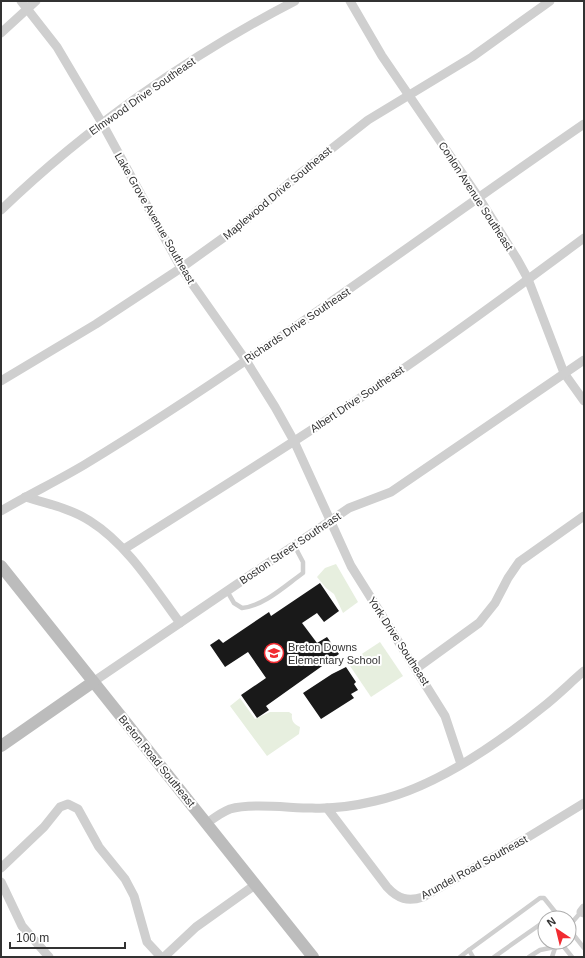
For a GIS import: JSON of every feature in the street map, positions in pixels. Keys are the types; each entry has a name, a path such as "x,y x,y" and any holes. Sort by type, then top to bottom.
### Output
{"main road":[{"name":"Breton Road Southeast","path":"1,566 313,957"},
{"name":"Boston Street Southeast","path":"2,744 94,682"}],"street":[{"path":"1,33 24,4 36,1"},
{"name":"Elmwood Drive Southeast","path":"1,210 61,156 102,124 217,44 295,1"},
{"name":"Conlon Avenue Southeast","path":"350,1 382,56 479,198 528,279 564,373 584,401"},
{"name":"Maplewood Drive Southeast","path":"1,381 96,324 181,268 237,228 334,146 368,120 472,57 550,1"},
{"name":"Lake Grove Avenue Southeast","path":"24,4 57,47 102,124 181,268 245,359 294,442 330,521"},
{"name":"Richards Drive Southeast","path":"1,511 90,461 195,394 355,286 584,124"},
{"name":"Albert Drive Southeast","path":"124,550 294,442 466,325 584,238"},
{"name":"Boston Street Southeast","path":"94,682 349,508 391,492 584,360"},
{"path":"25,497 90,520 124,550 180,623"},
{"path":"417,668 479,623 495,603 508,578 519,562 584,516"},
{"name":"York Drive Southeast","path":"330,521 351,566 417,668 445,716 461,764"},
{"path":"207,823 231,809 253,807 327,808 377,801 429,782 487,748 544,707 584,672"},
{"name":"Arundel Road Southeast","path":"327,808 387,887 395,895 403,899 413,900 423,897 584,803"},
{"path":"1,868 44,827 60,807 68,804 78,809 99,847 125,879 134,896 147,942 161,957"},
{"path":"1,882 10,904 22,926 49,957"},
{"path":"164,957 196,927 255,885"}],"lane":[{"path":"227,592 234,603 242,608 252,607 276,592 303,573 304,562 294,545"},
{"path":"460,957 540,898 544,898 554,910"},
{"path":"494,957 537,927"},
{"path":"577,939 584,948"},
{"path":"469,950 473,957"},
{"path":"529,957 540,950"}],"green space":[{"path":"336,564 358,602 343,613 334,594 326,588 317,577 325,568"},
{"path":"380,642 403,676 371,697 348,663"},
{"path":"240,698 255,719 270,712 289,712 292,714 293,722 300,727 299,734 267,756 230,706"}],"building":[{"name":"Breton Downs Elementary School","path":"320,583 339,611 324,622 317,613 302,623 317,643 327,637 339,654 266,706 269,710 257,718 241,695 266,678 248,652 225,667 210,645 219,639 223,643 269,612 271,616"},
{"path":"346,667 356,682 354,684 358,690 351,694 354,698 321,719 303,693 332,674"}],"place":[{"name":"Breton Downs Elementary School","path":"274,653"}]}
